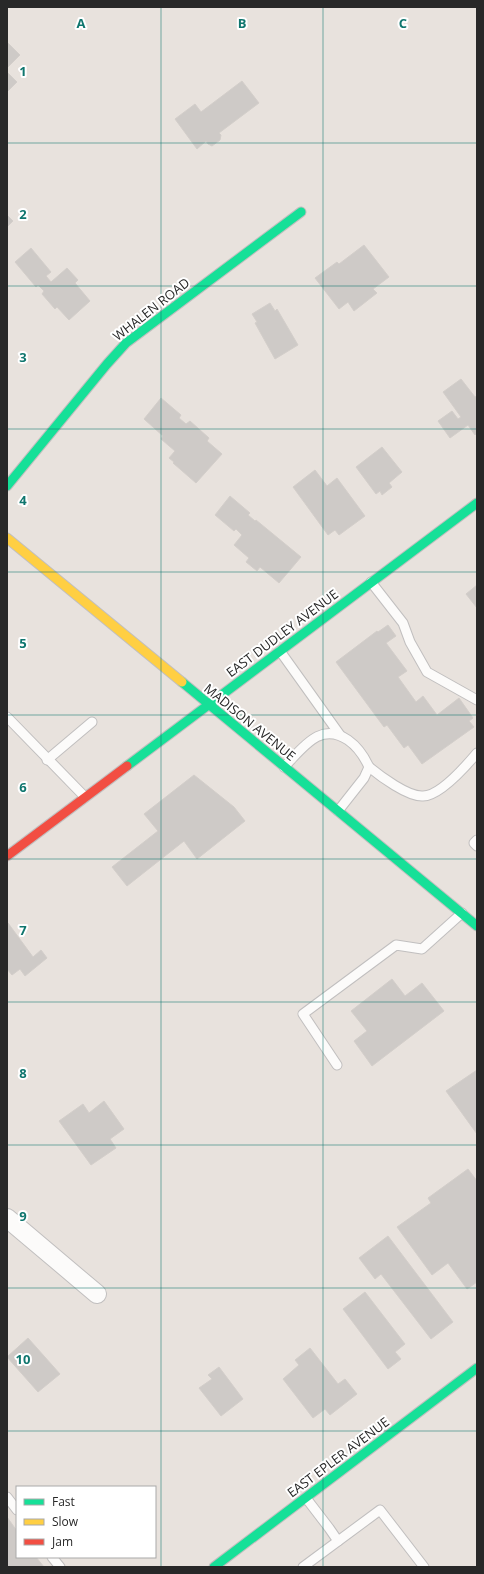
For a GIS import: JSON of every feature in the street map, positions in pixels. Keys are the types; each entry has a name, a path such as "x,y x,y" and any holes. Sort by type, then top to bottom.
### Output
{"street":[{"name":"WHALEN ROAD","path":"7,486 126,343 301,212"},
{"name":"EAST DUDLEY AVENUE","path":"7,856 477,503"},
{"name":"MADISON AVENUE","path":"7,538 477,926"},
{"path":"7,1218 97,1294"},
{"name":"EAST EPLER AVENUE","path":"214,1567 477,1368"}],"lane":[{"path":"371,582 403,624 410,642 427,672 477,700"},
{"path":"280,651 340,734 365,756 369,767 392,784 422,797 436,793 477,753"},
{"path":"7,718 85,797"},
{"path":"47,760 92,722"},
{"path":"284,767 311,739 325,733 340,734"},
{"path":"338,811 364,778 369,767"},
{"path":"477,840 474,843 477,846"},
{"path":"337,1065 303,1014 396,945 422,949 462,913"},
{"path":"7,1497 16,1509"},
{"path":"306,1498 338,1542"},
{"path":"303,1567 380,1510 424,1567"},
{"path":"53,1558 60,1567"}],"building":[{"path":"7,42 20,55 7,68"},
{"path":"7,72 17,82 7,92"},
{"path":"242,81 259,103 219,133 221,135 220,140 212,146 206,141 197,149 175,119 195,104 201,112"},
{"path":"7,215 13,221 7,227"},
{"path":"364,245 389,277 373,289 377,293 354,311 348,302 339,309 315,278 337,262 339,264"},
{"path":"31,248 51,272 46,276 51,282 67,268 78,280 75,283 90,301 69,320 57,307 55,309 42,294 44,291 38,285 36,287 15,262"},
{"path":"270,303 275,311 277,309 298,345 275,359 255,323 257,322 252,314"},
{"path":"461,379 475,397 477,396 477,433 475,435 468,425 450,438 438,421 452,411 458,419 461,417 443,392"},
{"path":"161,398 181,415 179,418 186,424 190,421 209,438 207,441 222,454 196,483 173,463 174,462 169,458 175,451 161,439 163,436 144,419"},
{"path":"382,447 402,472 389,483 392,487 382,495 380,491 376,494 356,467"},
{"path":"315,470 327,486 337,478 365,516 339,535 335,530 328,535 293,487"},
{"path":"230,496 250,513 248,515 301,557 279,583 260,567 257,571 246,562 249,558 234,545 242,535 236,529 234,531 215,515"},
{"path":"477,585 477,608 466,594"},
{"path":"388,625 396,636 386,643 407,671 398,677 416,702 423,696 437,715 459,698 473,718 469,721 474,727 422,764 408,745 404,748 387,725 384,727 336,662 377,631 378,632"},
{"path":"194,775 234,807 245,821 197,859 184,841 127,886 112,867 158,831 144,814"},
{"path":"8,923 33,957 41,950 47,958 25,976 20,969 12,975 7,969"},
{"path":"392,979 405,996 422,983 444,1011 372,1066 354,1041 367,1031 351,1011"},
{"path":"477,1070 477,1134 446,1091"},
{"path":"104,1101 124,1129 110,1139 116,1148 91,1165 59,1121 83,1104 89,1113"},
{"path":"468,1169 477,1181 477,1282 467,1289 448,1263 432,1275 397,1227 431,1203 428,1198"},
{"path":"388,1236 453,1322 431,1339 381,1274 375,1279 359,1258"},
{"path":"365,1292 405,1344 395,1352 401,1359 388,1369 343,1309"},
{"path":"28,1338 60,1374 38,1392 7,1357"},
{"path":"310,1348 338,1384 345,1379 357,1394 330,1415 325,1409 313,1418 283,1379 299,1365 295,1360"},
{"path":"219,1367 243,1399 221,1416 199,1388 212,1379 208,1375"},
{"path":"7,1517 16,1530 16,1558 37,1558 44,1567 7,1567"}],"traffic: fast":[{"path":"7,486 126,343 301,212"},
{"path":"127,766 477,503"},
{"path":"182,682 477,926"},
{"path":"214,1567 477,1368"}],"traffic: slow":[{"path":"7,538 182,682"}],"traffic: jam":[{"path":"7,856 127,766"}]}
